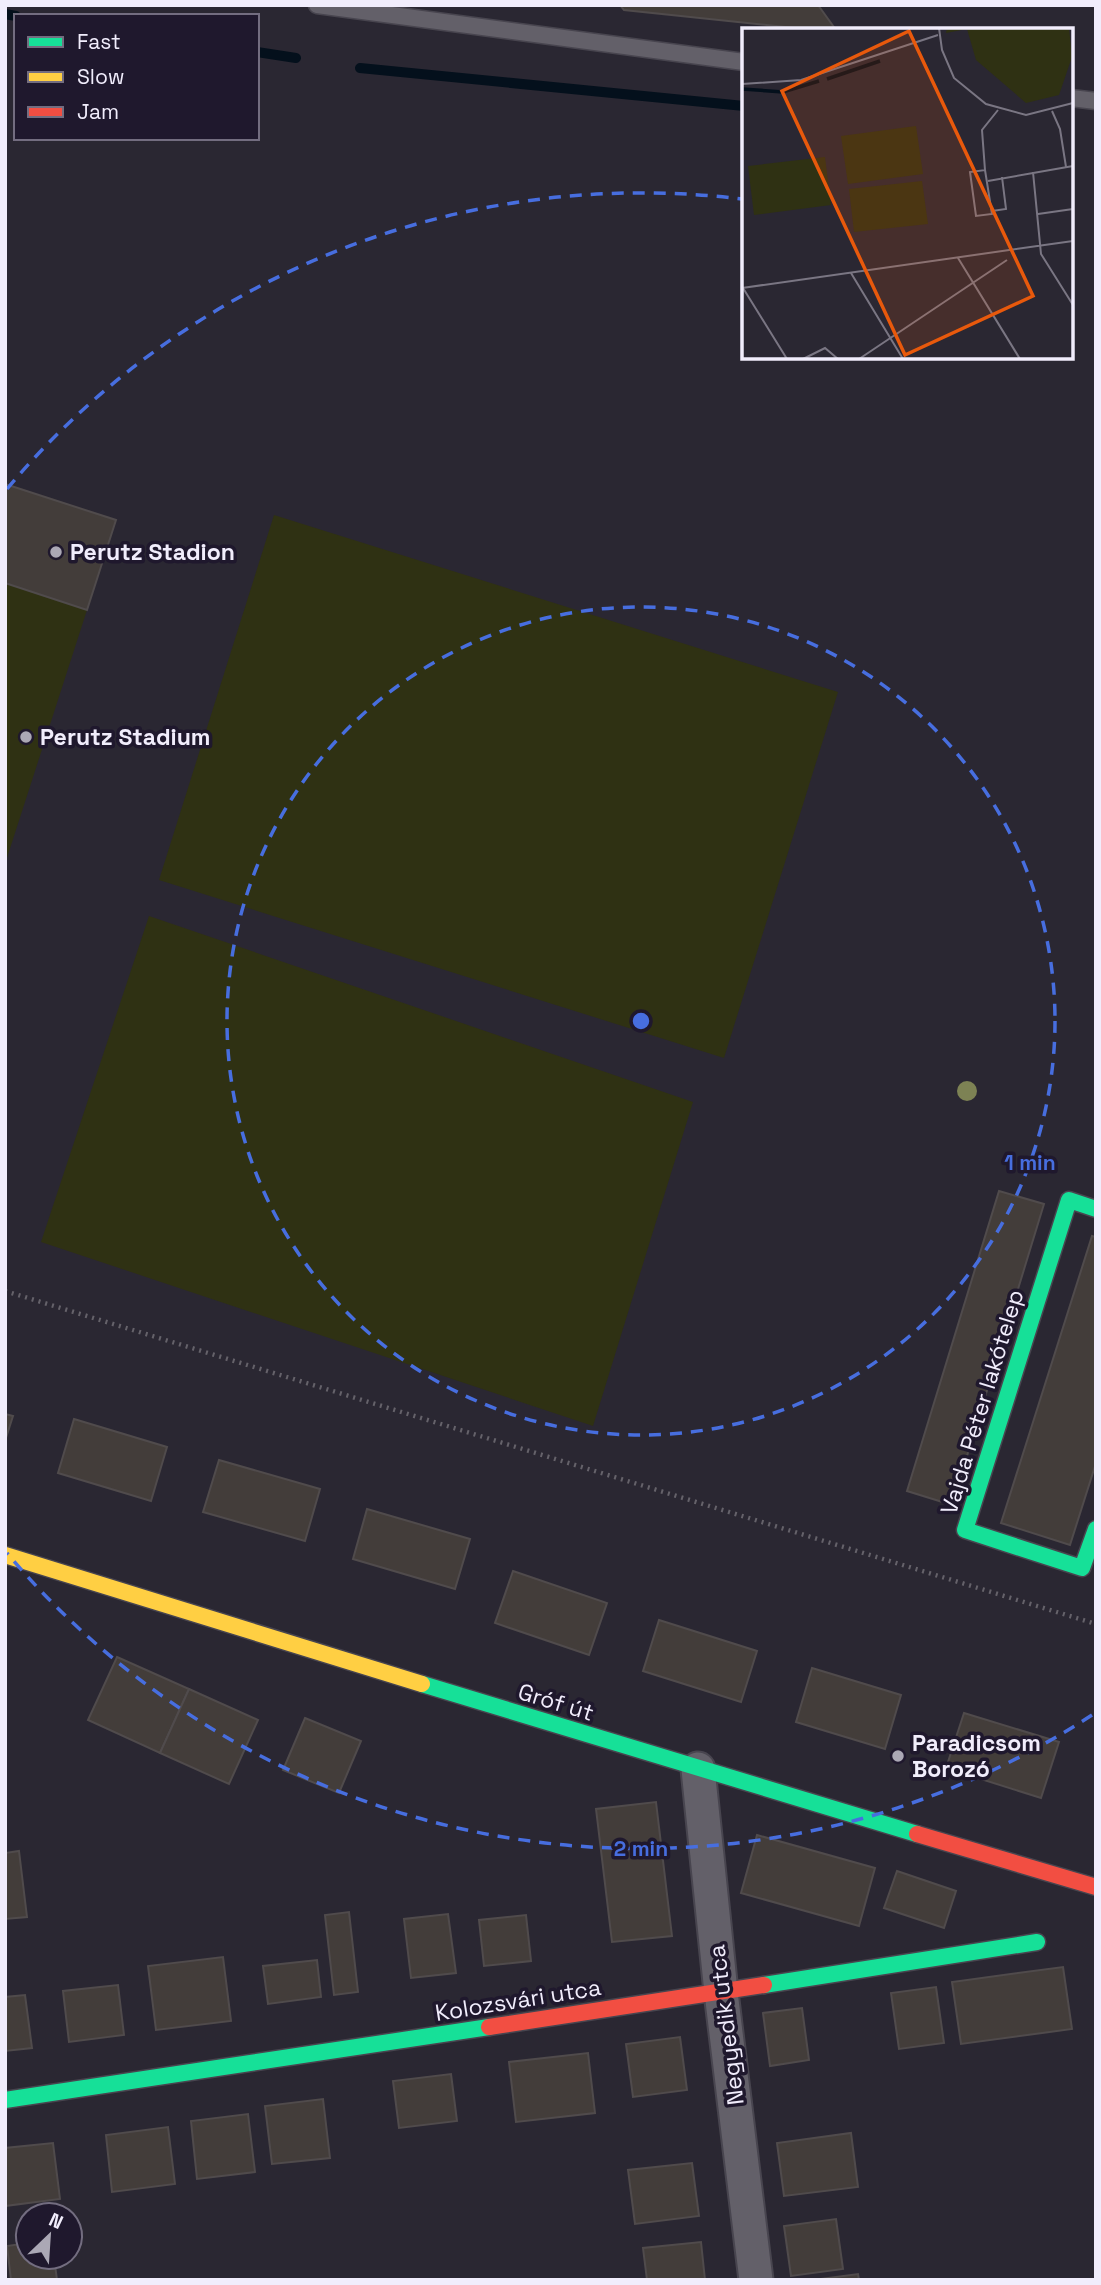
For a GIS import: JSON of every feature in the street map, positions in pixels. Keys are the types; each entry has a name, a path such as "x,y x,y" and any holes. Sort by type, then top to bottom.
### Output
{"street":[{"name":"Vajda Péter lakótelep","path":"1094,1539 1082,1568 965,1530 1069,1200 1096,1209"},
{"name":"Gróf út","path":"5,1555 698,1769 1096,1887"},
{"name":"Negyedik utca","path":"698,1769 721,1992 756,2280"},
{"name":"Kolozsvári utca","path":"5,2100 1037,1942"}],"lane":[{"path":"317,5 742,62"},
{"path":"1073,98 1096,101"}],"path":[{"path":"5,1291 1096,1624"}],"green space":[{"path":"274,515 838,692 724,1058 159,880"},
{"name":"Perutz Stadium","path":"5,583 87,610 5,864"},
{"path":"149,916 693,1102 593,1426 41,1242"}],"building":[{"path":"620,5 818,5 835,28 795,28 624,10"},
{"name":"Perutz Stadion","path":"5,484 116,520 87,610 5,583"},
{"path":"999,1191 1044,1204 952,1505 907,1491"},
{"path":"1092,1236 1096,1237 1096,1463 1070,1545 1001,1523"},
{"path":"5,1414 13,1416 5,1441"},
{"path":"74,1419 167,1447 151,1501 58,1473"},
{"path":"219,1460 320,1489 305,1541 203,1512"},
{"path":"367,1509 470,1539 455,1589 353,1559"},
{"path":"513,1571 607,1603 589,1655 495,1623"},
{"path":"659,1620 757,1651 741,1702 643,1671"},
{"path":"117,1657 189,1689 160,1753 88,1720"},
{"path":"812,1668 901,1695 885,1749 796,1722"},
{"path":"189,1689 258,1720 229,1784 160,1753"},
{"path":"964,1713 1059,1742 1041,1798 946,1768"},
{"path":"305,1718 361,1741 339,1793 283,1770"},
{"path":"656,1802 672,1936 612,1942 596,1809"},
{"path":"757,1835 875,1868 859,1926 741,1893"},
{"path":"19,1851 27,1917 5,1919 5,1853"},
{"path":"897,1871 956,1891 944,1928 884,1908"},
{"path":"349,1912 358,1992 334,1995 325,1915"},
{"path":"448,1914 456,1973 411,1978 404,1919"},
{"path":"526,1915 531,1961 484,1966 479,1920"},
{"path":"223,1957 231,2021 156,2030 148,1966"},
{"path":"317,1960 321,1997 268,2004 263,1966"},
{"path":"1063,1967 1072,2029 961,2044 952,1982"},
{"path":"118,1985 124,2035 69,2042 63,1991"},
{"path":"936,1987 944,2043 899,2049 891,1993"},
{"path":"25,1995 32,2048 5,2051 5,1997"},
{"path":"802,2008 809,2060 770,2066 763,2013"},
{"path":"680,2037 687,2090 633,2097 626,2044"},
{"path":"588,2053 595,2113 516,2122 509,2062"},
{"path":"451,2074 457,2121 399,2128 393,2081"},
{"path":"323,2099 330,2158 272,2164 265,2106"},
{"path":"248,2114 255,2172 197,2179 191,2121"},
{"path":"168,2127 175,2184 112,2192 106,2135"},
{"path":"851,2133 858,2187 784,2196 777,2143"},
{"path":"53,2143 60,2199 14,2201 14,2205 5,2206 5,2148"},
{"path":"692,2163 699,2216 635,2224 628,2170"},
{"path":"836,2219 843,2269 791,2276 784,2226"},
{"path":"701,2242 705,2280 647,2280 643,2248"},
{"path":"14,2245 14,2271 56,2271 57,2280 11,2280 7,2246"},
{"path":"858,2274 859,2280 813,2280"}],"waterway":[{"path":"5,14 14,16"},
{"path":"259,52 296,58"},
{"path":"360,68 742,106"}],"traffic: fast":[{"path":"1096,1209 1069,1200 965,1530 1082,1568 1096,1529"},
{"path":"422,1684 917,1834"},
{"path":"764,1985 1037,1942"},
{"path":"5,2100 489,2027"}],"traffic: slow":[{"path":"5,1555 422,1684"}],"traffic: jam":[{"path":"917,1834 1096,1887"},
{"path":"489,2027 764,1985"}],"place":[{"name":"Perutz Stadion","path":"56,552"},
{"name":"Perutz Stadium","path":"26,737"},
{"name":"Paradicsom Borozó","path":"898,1756"}]}
